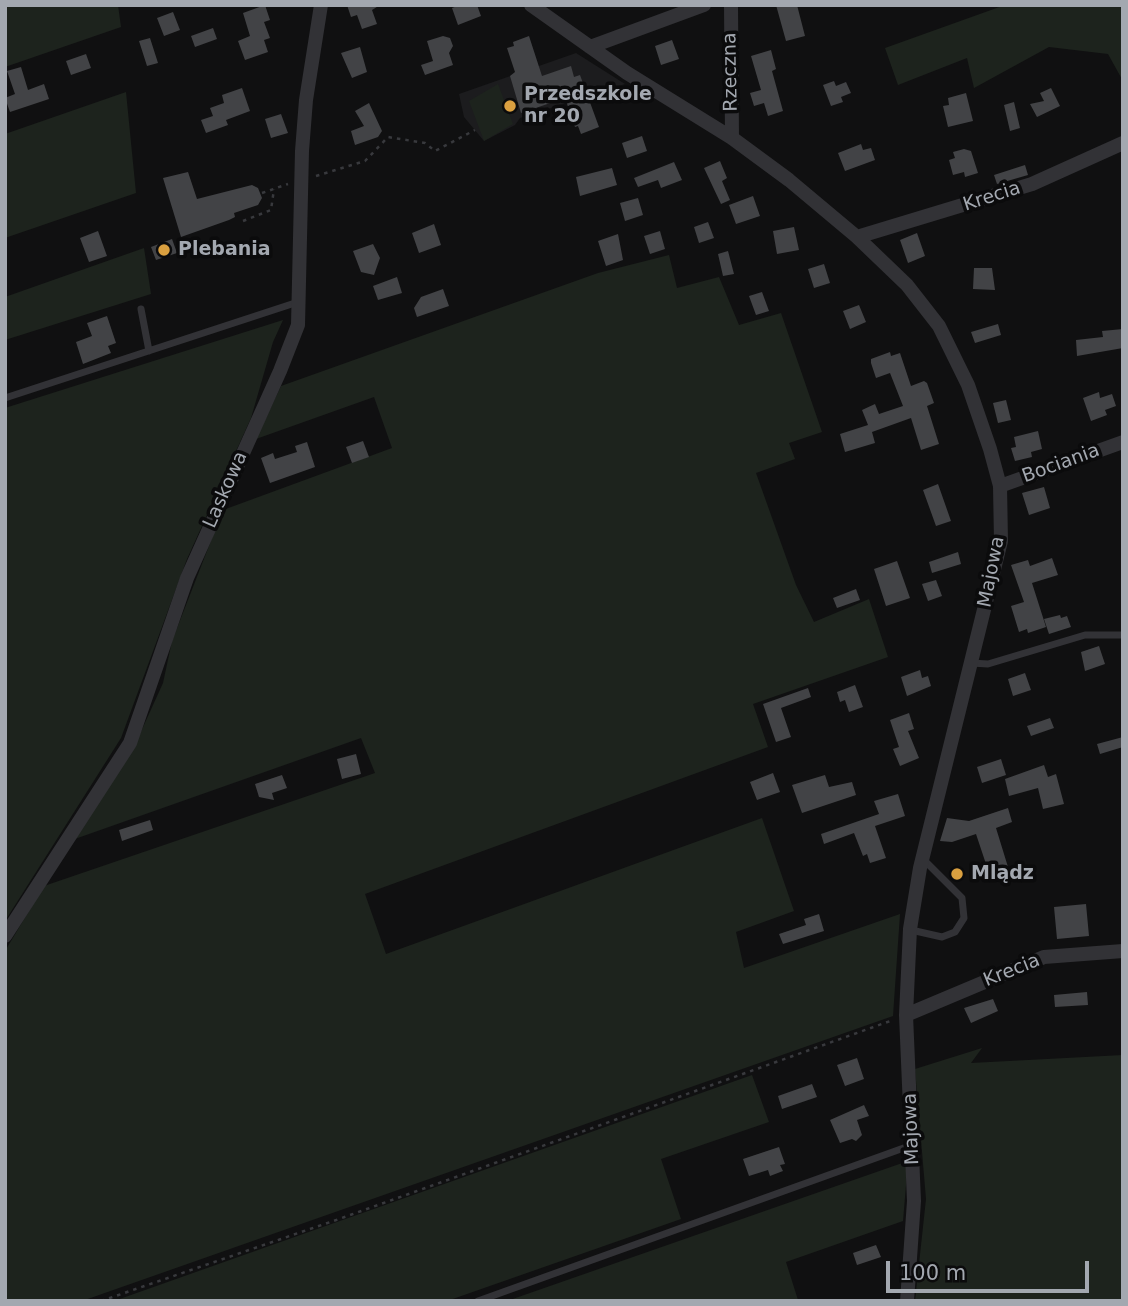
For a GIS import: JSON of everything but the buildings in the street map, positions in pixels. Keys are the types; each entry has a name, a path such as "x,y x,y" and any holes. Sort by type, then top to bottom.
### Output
{"street":[{"name":"Laskowa","path":"5,936 130,743 187,578 281,371 298,325 305,113 321,5"},
{"name":"Majowa","path":"531,5 590,47 732,138 857,237 907,285 939,326 968,385 1000,486 1001,541 922,858 910,929 906,1016 914,1201 907,1301"},
{"path":"590,47 704,5"},
{"name":"Rzeczna","path":"731,5 732,138"},
{"name":"Krecia","path":"857,237 1032,184 1123,143"},
{"name":"Bociania","path":"1000,486 1123,442"},
{"name":"Krecia","path":"906,1016 1044,957 1123,951"}],"lane":[{"path":"5,398 298,302"},
{"path":"141,309 149,351"},
{"path":"971,663 988,664 1085,635 1123,635"},
{"path":"910,929 933,936 948,935 961,925 964,918 962,898 922,858"},
{"path":"478,1301 912,1145"}],"path":[{"path":"312,172 317,177 365,161 388,137 425,143 435,151 475,130"},
{"path":"262,193 290,183"},
{"path":"243,221 271,210 274,189"},
{"path":"101,1301 352,1215 906,1016"}],"shaded area":[{"path":"5,5 118,5 121,27 5,67"},
{"path":"1005,5 1123,5 1123,81 1108,54 1049,47 974,88 967,58 898,85 885,48"},
{"name":"Przedszkole nr 20","path":"576,53 625,84 520,118 515,125 484,141 464,117 459,94"},
{"path":"498,84 513,124 484,141 469,101"},
{"path":"126,92 136,193 5,238 5,134"},
{"path":"144,248 151,294 5,340 5,297"},
{"path":"669,255 677,288 719,277 739,325 781,313 822,432 789,443 795,459 756,473 796,585 814,622 869,599 888,657 753,704 768,747 365,894 386,954 762,818 794,911 736,932 744,968 900,914 893,1016 82,1301 5,1301 5,951 44,886 375,773 361,738 72,840 139,736 163,683 172,641 223,510 392,448 374,397 256,439 281,386 598,273"},
{"path":"283,320 273,342 251,418 187,559 121,738 5,921 5,408"},
{"path":"982,1048 971,1063 1123,1055 1123,1301 915,1301 926,1199 915,1069"},
{"path":"752,1075 769,1122 661,1159 681,1219 447,1301 114,1301"},
{"path":"908,1161 903,1221 786,1262 798,1300 507,1301"}],"place":[{"name":"Przedszkole nr 20","path":"510,106"},
{"name":"Plebania","path":"164,250"},
{"name":"Mlądz","path":"957,874"}]}
